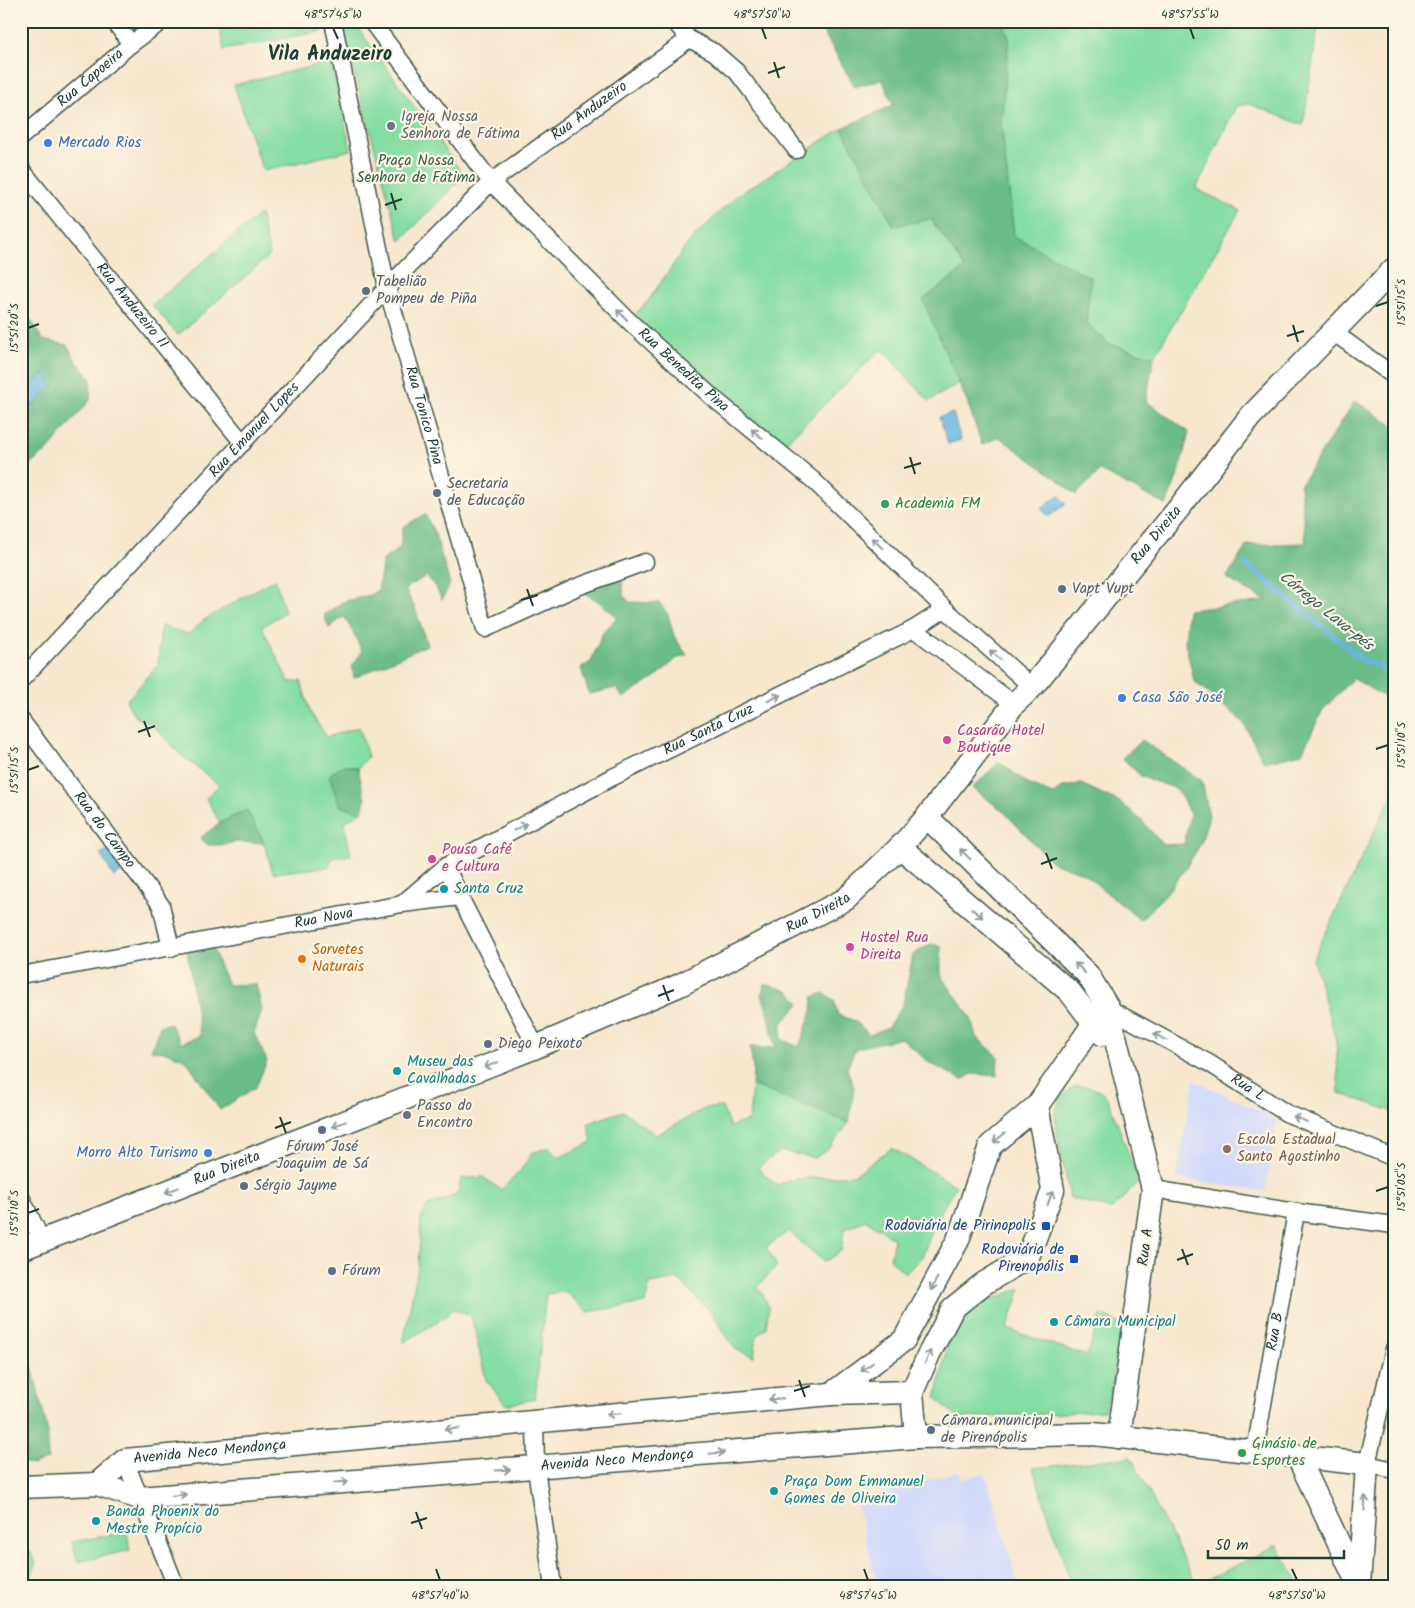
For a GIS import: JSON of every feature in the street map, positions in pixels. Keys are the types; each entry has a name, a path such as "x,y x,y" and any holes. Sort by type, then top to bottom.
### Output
{"main road":[{"name":"Rua Direita","path":"21,1250 536,1047 680,985 846,899 900,848 927,817 1014,704 1032,687 1179,508 1250,417 1394,268"},
{"path":"927,817 1088,976 1101,1016"},
{"path":"900,848 1101,1016"},
{"path":"831,1394 904,1340 958,1240 990,1146 1037,1106 1101,1016"},
{"name":"Rua A","path":"1101,1016 1122,1059 1154,1189 1119,1437"},
{"path":"916,1437 912,1392 953,1308 983,1284 1028,1257 1053,1190 1037,1106"},
{"name":"Avenida Neco Mendonça","path":"97,1484 125,1460 831,1394 912,1392"},
{"name":"Avenida Neco Mendonça","path":"97,1484 139,1498 916,1437 1093,1434 1367,1464"},
{"path":"1298,1457 1359,1586"},
{"path":"1359,1586 1367,1464"},
{"path":"21,1487 97,1484"}],"street":[{"path":"114,21 131,44"},
{"name":"Rua Capoeira","path":"21,137 131,44 162,21"},
{"name":"Rua Tonico Pina","path":"333,21 387,288 485,629 577,587 645,562"},
{"name":"Rua Benedita Pina","path":"371,21 490,182 630,322 712,397 812,480 945,609 1032,687"},
{"path":"674,21 689,39 714,52 737,72 796,150"},
{"name":"Rua Anduzeiro","path":"490,182 689,39"},
{"name":"Rua Anduzeiro II","path":"21,169 243,443"},
{"name":"Rua Emanuel Lopes","path":"21,680 387,288 490,182"},
{"path":"1333,332 1394,376"},
{"name":"Rua Santa Cruz","path":"402,904 446,866 613,777 914,630 945,609"},
{"path":"914,630 1014,704"},
{"name":"Rua do Campo","path":"21,720 161,905 171,948"},
{"path":"446,866 536,1047"},
{"name":"Rua Nova","path":"21,975 402,904 460,897"},
{"name":"Rua L","path":"1101,1016 1209,1063 1286,1113 1394,1158"},
{"path":"1154,1189 1296,1212 1394,1225"},
{"path":"21,1197 42,1241"},
{"name":"Rua B","path":"1255,1451 1296,1212"},
{"path":"1394,1349 1367,1464 1394,1470"},
{"path":"535,1422 536,1468 553,1587"},
{"path":"125,1460 176,1587"}],"shaded area":[{"name":"Escola Estadual Santo Agostinho","path":"1194,1080 1277,1119 1265,1192 1176,1178"},
{"path":"959,1471 963,1479 985,1473 1018,1583 1005,1587 878,1587 856,1502"}],"green space":[{"path":"218,21 321,21 323,31 224,50"},
{"name":"Praça Nossa Senhora de Fátima","path":"340,21 353,21 464,176 400,241"},
{"path":"817,21 1002,21 1009,37 1001,123 1014,236 1091,278 1086,323 1109,344 1154,357 1146,401 1189,432 1179,472 1166,505 1100,471 1076,495 1060,481 999,437 982,445 968,404 923,300 965,268 931,219 894,226 842,128 893,105 882,79 855,87"},
{"path":"1002,21 1319,21 1303,125 1249,104 1236,106 1196,189 1240,210 1154,357 1109,344 1086,323 1014,236 1001,123 1009,37"},
{"path":"331,62 351,150 263,171 234,85"},
{"path":"842,128 894,225 931,219 965,268 924,300 959,383 929,401 881,349 778,450 634,316 648,301 688,243 735,197"},
{"path":"260,214 270,255 178,335 152,305"},
{"path":"21,316 31,320 43,340 67,345 76,361 91,378 90,400 48,450 33,462 21,466"},
{"path":"1355,401 1394,426 1394,703 1353,678 1322,711 1302,753 1264,762 1243,722 1194,681 1185,642 1188,610 1266,601 1226,578 1247,545 1306,543 1300,485"},
{"path":"425,514 435,534 450,584 442,600 435,586 426,576 405,589 415,608 427,645 354,678 352,666 362,652 355,636 344,616 329,628 324,615 342,602 370,595 378,590 383,560 400,548 403,527"},
{"path":"621,575 624,596 630,602 660,603 668,615 674,636 687,655 676,659 656,677 623,698 616,688 589,694 581,668 591,662 602,634 617,617 598,601 580,591"},
{"path":"275,579 285,612 262,627 289,682 301,681 310,712 327,737 359,727 368,757 358,768 344,765 340,806 362,812 344,822 351,855 332,858 329,867 273,873 264,843 247,810 220,823 206,798 219,785 180,754 151,723 136,718 126,701 158,665 161,626 189,634 204,620"},
{"path":"1142,740 1202,781 1209,816 1201,843 1186,868 1165,895 1140,920 1083,873 1052,862 1003,811 972,788 999,762 1030,785 1053,794 1063,787 1081,784 1120,802 1142,821 1163,845 1184,844 1190,814 1177,789 1142,777 1122,758"},
{"path":"344,765 358,768 365,800 362,812 340,806 329,775"},
{"path":"1394,794 1394,1112 1339,1093 1336,1040 1313,959"},
{"path":"247,810 264,843 235,842 222,845 208,845 200,838 220,823"},
{"path":"210,942 228,985 256,984 262,1010 254,1033 267,1061 256,1087 220,1110 186,1060 169,1053 151,1050 160,1026 170,1023 181,1043 200,1036 187,951"},
{"path":"930,944 941,946 941,975 971,1018 976,1037 998,1056 997,1076 972,1074 962,1080 928,1062 902,1038 855,1049 847,1069 854,1088 849,1123 752,1085 753,1068 750,1047 775,1048 768,1012 762,995 764,984 789,992 800,1004 782,1023 781,1039 799,1047 812,1011 813,997 824,993 834,1000 838,1015 855,1021 870,1035 888,1027 903,1004 913,955"},
{"path":"752,1085 849,1123 829,1148 815,1158 780,1151 757,1168 777,1185 795,1179 854,1175 892,1148 956,1186 939,1214 922,1257 905,1274 890,1259 894,1239 866,1220 844,1229 841,1251 824,1262 789,1231 766,1247 777,1266 758,1286 769,1307 766,1328 757,1335 754,1357 735,1349 710,1311 677,1279 650,1284 645,1303 587,1312 566,1292 546,1294 535,1399 506,1405 486,1380 471,1315 453,1309 445,1317 403,1343 418,1267 421,1219 428,1206 458,1194 461,1179 483,1177 501,1190 520,1171 532,1153 549,1147 558,1158 592,1142 588,1123 623,1111 656,1135 706,1108 722,1107 730,1127 749,1120"},
{"path":"1076,1086 1094,1088 1108,1099 1139,1182 1112,1209 1070,1198 1058,1138 1055,1112 1062,1095"},
{"path":"1021,1288 1007,1329 1087,1356 1101,1315 1124,1326 1111,1389 1104,1411 958,1418 936,1398 953,1323 975,1306"},
{"path":"21,1357 31,1362 48,1432 48,1459 32,1465 21,1462"},
{"path":"1131,1457 1198,1587 1072,1587 1033,1468"},
{"path":"127,1532 130,1550 78,1562 72,1542"},
{"path":"21,1534 36,1563 30,1580 21,1585"},
{"path":"1277,1545 1301,1587 1210,1587 1207,1580"}],"water":[{"path":"43,374 54,385 33,406 22,393"},
{"path":"953,413 961,440 948,444 939,417"},
{"path":"1059,495 1066,504 1048,517 1041,508"},
{"path":"112,847 126,869 114,877 100,854"}],"waterway":[{"name":"Córrego Lava-pés","path":"1246,564 1364,661 1394,671"}],"place":[{"name":"Igreja Nossa Senhora de Fátima","path":"391,126"},
{"name":"Mercado Rios","path":"48,143"},
{"name":"Tabelião Pompeu de Piña","path":"366,291"},
{"name":"Secretaria de Educação","path":"437,493"},
{"name":"Academia FM","path":"885,504"},
{"name":"Vapt Vupt","path":"1062,589"},
{"name":"Casa São José","path":"1122,698"},
{"name":"Casarão Hotel Boutique","path":"947,740"},
{"name":"Pouso Café e Cultura","path":"432,859"},
{"name":"Santa Cruz","path":"444,889"},
{"name":"Hostel Rua Direita","path":"850,947"},
{"name":"Sorvetes Naturais","path":"302,959"},
{"name":"Diego Peixoto","path":"488,1044"},
{"name":"Museu das Cavalhadas","path":"397,1071"},
{"name":"Passo do Encontro","path":"407,1115"},
{"name":"Fórum José Joaquim de Sá","path":"322,1130"},
{"name":"Escola Estadual Santo Agostinho","path":"1227,1149"},
{"name":"Morro Alto Turismo","path":"208,1153"},
{"name":"Sérgio Jayme","path":"244,1186"},
{"name":"Rodoviária de Pirinopolis","path":"1046,1226"},
{"name":"Rodoviária de Pirenopólis","path":"1074,1259"},
{"name":"Fórum","path":"332,1271"},
{"name":"Câmara Municipal","path":"1054,1322"},
{"name":"Câmara municipal de Pirenópolis","path":"931,1430"},
{"name":"Ginásio de Esportes","path":"1242,1453"},
{"name":"Praça Dom Emmanuel Gomes de Oliveira","path":"774,1491"},
{"name":"Banda Phoenix do Mestre Propício","path":"96,1521"}],"district":[{"name":"Vila Anduzeiro","path":"330,55"}]}
